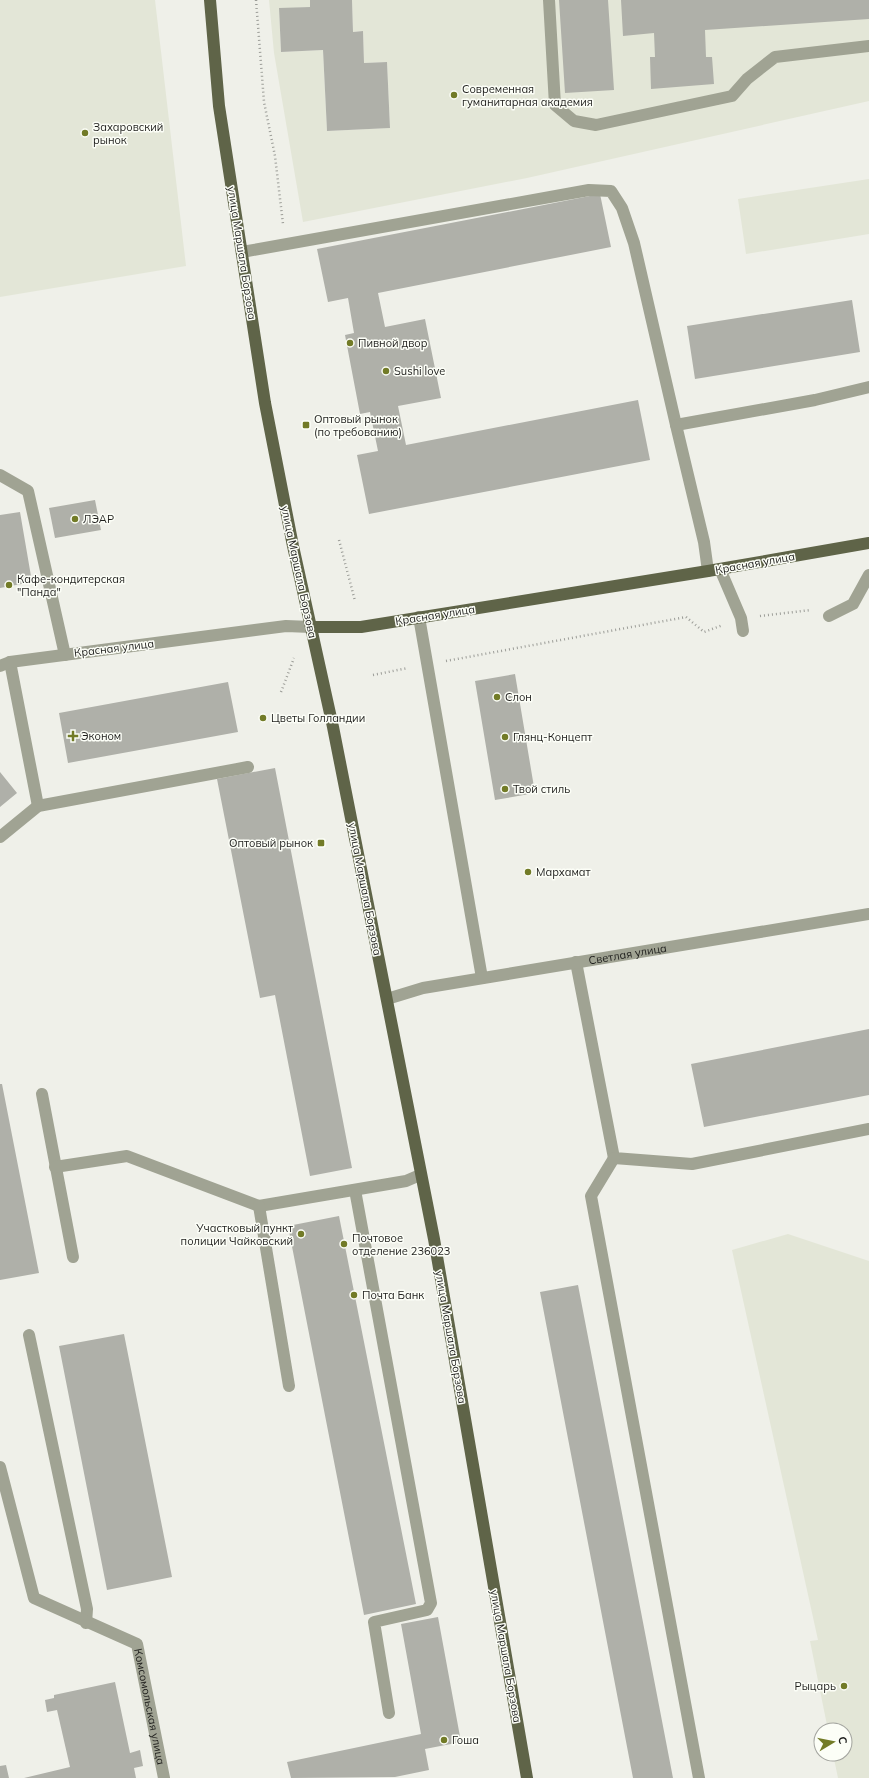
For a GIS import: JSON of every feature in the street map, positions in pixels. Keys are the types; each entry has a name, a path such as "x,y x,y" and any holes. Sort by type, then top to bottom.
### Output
{"main road":[{"name":"улица Маршала Борзова","path":"210,0 219,106 265,403 293,546 333,727 420,1175 434,1239 527,1778"},
{"name":"Красная улица","path":"311,626 361,627 714,570 869,543"}],"street":[{"path":"549,0 555,105 574,121 596,124 732,96 747,79 775,57 869,46"},
{"path":"242,252 589,190 610,191 622,208 634,243 704,542 714,570 741,618 743,631"},
{"path":"676,425 814,400 869,387"},
{"path":"0,475 28,491 65,654"},
{"path":"829,616 853,604 869,575"},
{"path":"419,617 482,978"},
{"name":"Красная улица","path":"5,664 65,654 286,626 311,626"},
{"path":"5,664 38,806"},
{"path":"0,837 38,806 248,767"},
{"name":"Светлая улица","path":"386,999 423,988 869,914"},
{"path":"576,962 614,1158 591,1196 699,1778"},
{"path":"42,1094 73,1257"},
{"path":"614,1158 692,1164 869,1128"},
{"path":"56,1167 127,1156 259,1206 406,1181 420,1175"},
{"path":"355,1190 431,1603 427,1610 374,1622 389,1713"},
{"path":"259,1206 289,1386"},
{"path":"29,1335 87,1608 86,1623"},
{"name":"Комсомольская улица","path":"0,1467 34,1598 86,1623 137,1644 164,1778"}],"path":[{"path":"256,0 264,102 275,156 285,244"},
{"path":"339,540 355,601"},
{"path":"373,675 686,617 704,632 741,618 816,609"},
{"path":"281,692 294,658"}],"shaded area":[{"name":"Захаровский рынок","path":"0,0 155,0 186,266 0,297"},
{"path":"269,0 310,0 310,7 279,9 281,52 323,50 327,131 390,128 387,62 364,63 363,31 353,32 352,0 869,0 869,101 527,178 303,222 274,53"},
{"path":"869,179 869,234 746,254 738,199"},
{"path":"788,1234 869,1261 869,1778 838,1778 835,1762 853,1762 853,1722 826,1722 810,1641 818,1640 732,1250"}],"building":[{"path":"310,0 352,0 353,32 363,31 364,63 387,62 390,128 327,131 323,50 281,52 279,8 310,7"},
{"path":"559,0 608,0 614,90 565,93"},
{"path":"621,0 869,0 869,19 705,30 706,57 712,57 714,84 651,89 650,57 655,57 654,33 623,36"},
{"path":"600,194 611,247 378,293 385,327 425,319 441,398 398,406 406,445 638,400 650,460 369,514 357,455 378,451 370,412 360,414 345,335 354,333 348,298 328,302 317,249"},
{"path":"852,300 860,352 695,379 687,326"},
{"name":"ЛЭАР","path":"95,500 101,530 55,538 49,508"},
{"path":"20,512 32,582 0,588 0,515"},
{"name":"Глянц-Концепт","path":"515,674 535,793 495,800 475,681"},
{"path":"228,682 238,732 68,763 59,713"},
{"path":"275,768 352,1168 310,1176 275,995 260,998 217,779"},
{"path":"0,772 17,793 0,807"},
{"path":"869,1029 869,1095 704,1127 691,1064"},
{"path":"0,1084 2,1084 39,1273 0,1280"},
{"path":"339,1216 416,1604 364,1615 288,1226"},
{"path":"578,1285 673,1778 633,1778 540,1292"},
{"path":"124,1334 172,1577 107,1590 59,1346"},
{"path":"438,1617 461,1742 425,1749 429,1770 395,1777 291,1778 287,1762 421,1734 401,1624"},
{"path":"115,1682 130,1753 140,1750 143,1766 134,1768 136,1778 24,1778 70,1767 57,1710 47,1712 45,1700 54,1698 54,1695"},
{"path":"6,1765 9,1778 0,1778 0,1766"}],"place":[{"name":"Современная гуманитарная академия","path":"454,95"},
{"name":"Захаровский рынок","path":"85,133"},
{"name":"Пивной двор","path":"350,343"},
{"name":"Sushi love","path":"386,371"},
{"name":"Оптовый рынок (по требованию)","path":"306,425"},
{"name":"ЛЭАР","path":"75,519"},
{"name":"Кафе-кондитерская \"Панда\"","path":"9,585"},
{"name":"Слон","path":"497,697"},
{"name":"Цветы Голландии","path":"263,718"},
{"name":"Эконом","path":"73,736"},
{"name":"Глянц-Концепт","path":"505,737"},
{"name":"Твой стиль","path":"505,789"},
{"name":"Оптовый рынок","path":"321,843"},
{"name":"Мархамат","path":"528,872"},
{"name":"Участковый пункт полиции Чайковский","path":"301,1234"},
{"name":"Почтовое отделение 236023","path":"344,1244"},
{"name":"Почта Банк","path":"354,1295"},
{"name":"Рыцарь","path":"844,1686"},
{"name":"Гоша","path":"444,1740"}]}
